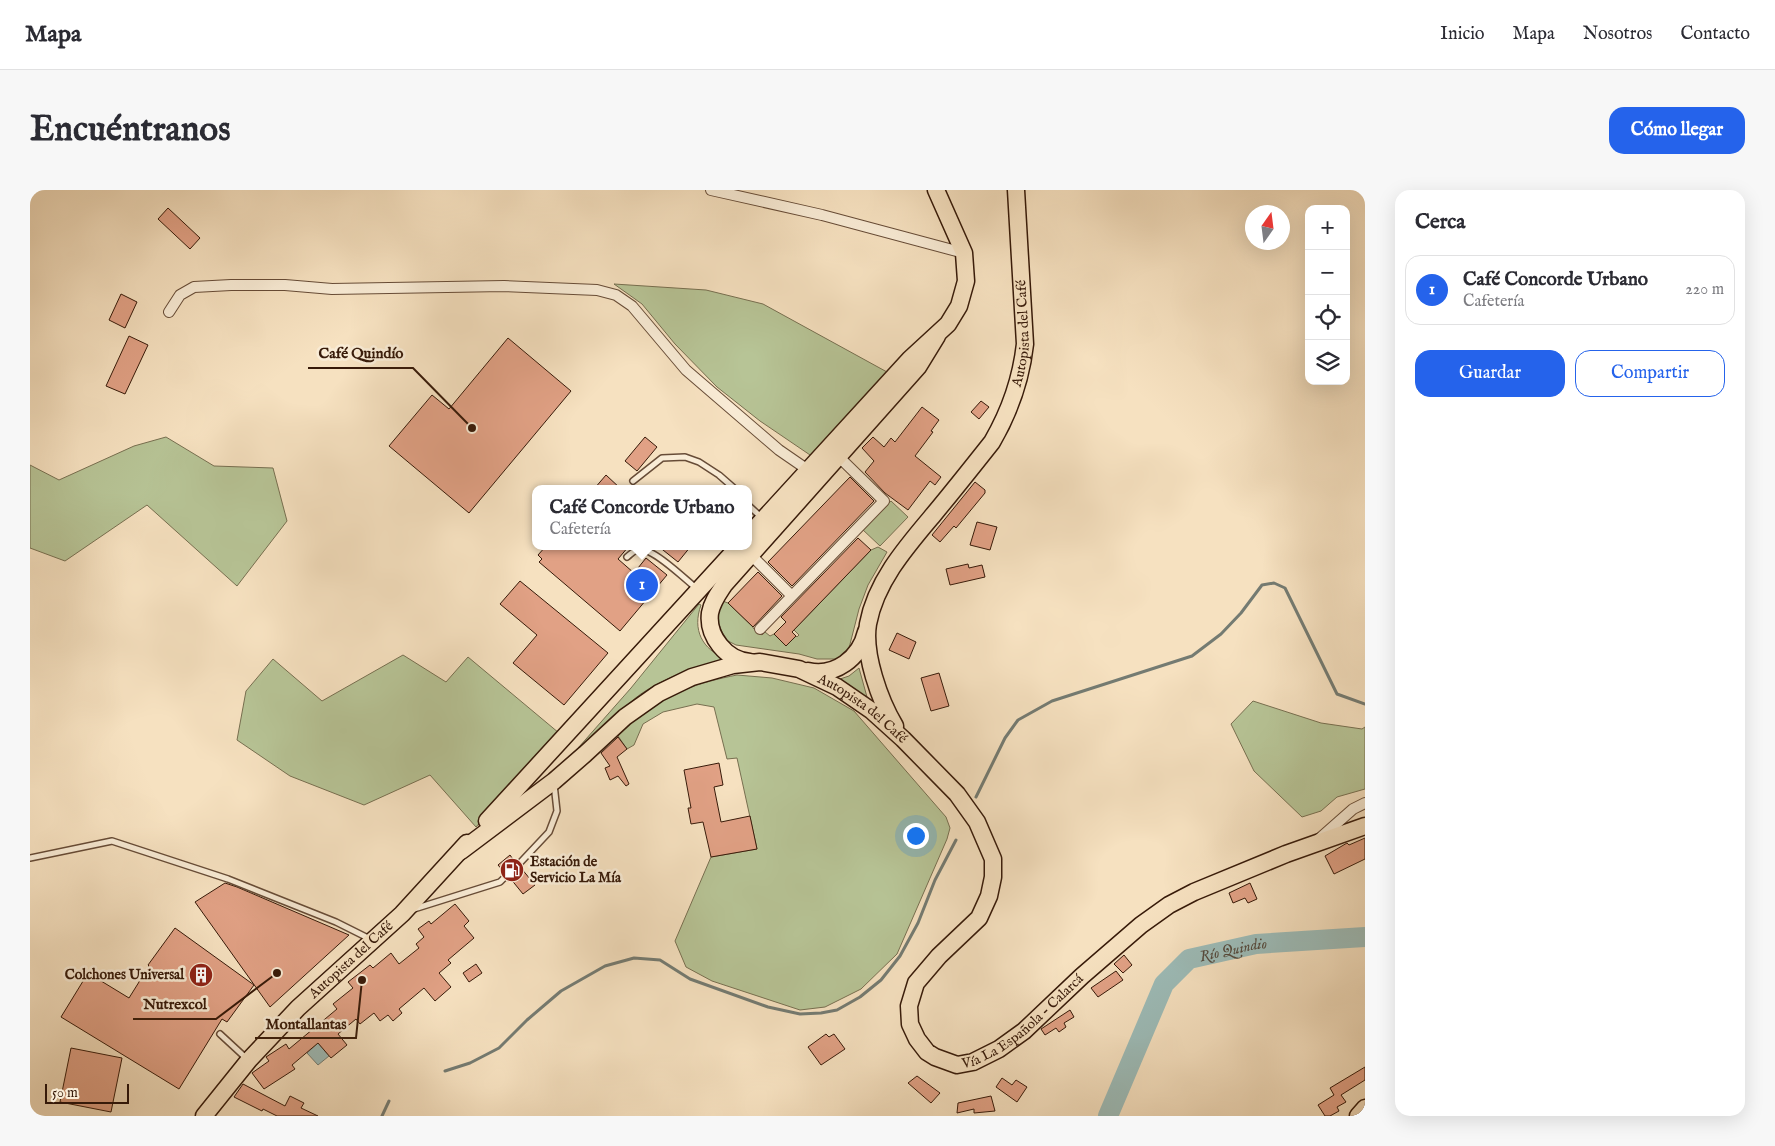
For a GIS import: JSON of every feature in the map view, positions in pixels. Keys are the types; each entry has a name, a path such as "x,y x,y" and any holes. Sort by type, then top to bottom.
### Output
{"highway":[{"path":"752,532 910,359 937,336 948,324 959,306 966,280 964,253 936,190"},
{"name":"Autopista del Café","path":"903,739 888,713 876,685 869,656 868,626 876,600 889,572 906,547 992,442 1003,424 1015,395 1025,344 1016,190"},
{"path":"752,544 839,456 918,367 937,336"},
{"path":"745,551 713,600 710,623 713,633 723,650 735,658 746,662 760,662"},
{"name":"Autopista del Café","path":"204,1116 249,1060 298,1008 402,914 698,590 745,551"},
{"path":"799,669 814,672 830,671 844,665 856,655 864,641 868,626"},
{"name":"Autopista del Café","path":"461,850 554,781 625,717 659,692 692,677 733,665 760,662 799,669 837,687 872,710 903,739"},
{"name":"Vía La Española - Calarcá","path":"903,739 957,794 976,822 993,859 993,876 989,896 979,918 940,956 916,983 909,1006 910,1024 917,1039 927,1052 944,1062 957,1065 973,1062 999,1049 1024,1031 1082,976 1141,925 1168,905 1194,892 1365,826"},
{"path":"1358,1116 1365,1108"}],"street":[{"path":"711,190 822,215 964,253"},
{"path":"169,312 180,295 194,287 231,285 332,289 504,286 596,290 616,295 632,306 686,370 779,450 808,470"},
{"path":"760,629 884,501 839,456"},
{"path":"745,551 792,596"},
{"path":"1312,845 1353,809 1365,803"}],"lane":[{"path":"632,481 662,458 685,457 699,462 730,485"},
{"path":"752,508 764,519"},
{"path":"627,557 635,550 644,550 655,556 698,590"},
{"path":"518,865 549,832 557,811 554,781"},
{"path":"30,858 112,841 228,879 336,922 372,940"},
{"path":"402,914 440,900 500,882 507,875"},
{"path":"220,1034 249,1060"}],"green space":[{"path":"614,284 706,290 763,304 887,372 813,457 760,421 717,387 675,344 642,304"},
{"path":"166,437 214,466 273,468 287,521 237,586 147,505 65,561 30,548 30,465 59,480 134,446"},
{"path":"891,501 908,517 880,546 862,529"},
{"path":"878,547 887,552 868,585 859,609 848,652 839,659 817,659 799,654 736,645 728,641 722,632 715,614 720,600 728,603 762,635 765,632 770,636 774,634 786,646 799,635 794,630 871,550"},
{"path":"699,604 701,605 698,623 701,638 711,650 726,659 695,668 647,690 630,703 600,733 571,756 631,688"},
{"path":"403,655 446,682 468,657 559,733 476,827 430,775 364,805 290,776 237,740 246,691 273,659 322,701"},
{"path":"859,668 867,697 837,680 849,676"},
{"path":"737,675 772,678 814,688 854,711 946,817 950,828 897,954 861,989 825,1007 800,1010 712,981 686,967 675,941 711,857 757,849 737,758 727,759 714,707 697,704 663,712 643,724 634,745 627,749 618,736 637,717 660,701 697,685"},
{"path":"1253,701 1321,723 1362,729 1365,727 1365,789 1337,797 1321,811 1302,817 1254,771 1231,724"}],"water":[{"path":"318,1043 329,1056 318,1065 307,1053"}],"building":[{"path":"168,208 200,238 190,249 158,219"},
{"path":"121,294 137,302 125,328 109,320"},
{"path":"129,336 148,345 125,394 106,386"},
{"path":"508,338 571,391 469,513 389,446 432,395 449,409"},
{"path":"981,401 989,407 979,419 971,412"},
{"path":"922,407 939,420 931,431 933,432 915,456 941,477 935,485 930,481 908,510 885,493 865,472 874,461 862,448 873,437 884,447 891,438 895,442"},
{"path":"645,437 657,447 637,471 625,461"},
{"path":"606,475 617,485 597,485"},
{"path":"850,477 874,501 792,586 768,562"},
{"path":"975,482 985,490 985,493 956,528 954,526 940,542 932,535"},
{"path":"977,522 997,527 990,550 970,545"},
{"path":"858,538 871,550 792,632 796,636 786,646 774,634 786,622 781,617"},
{"path":"542,550 626,550 618,559 634,573 646,558 667,575 620,631 539,562 542,559 538,555"},
{"path":"663,550 688,550 678,562"},
{"path":"968,564 969,568 982,565 985,577 950,585 946,569"},
{"path":"758,572 782,596 753,627 728,603"},
{"path":"520,581 608,653 564,705 513,663 537,635 500,604"},
{"path":"897,633 916,642 909,659 889,650"},
{"path":"939,673 949,706 931,711 921,678"},
{"path":"618,737 627,749 617,757 629,784 626,786 618,776 610,780 605,768 610,766 601,753"},
{"path":"719,763 723,785 714,787 721,822 750,816 757,849 711,857 703,822 691,824 688,808 691,808 684,770"},
{"path":"1365,838 1365,859 1334,874 1325,856 1347,843 1349,845"},
{"name":"Estación de Servicio La Mía","path":"510,855 515,862 515,868 521,868 535,885 523,894 510,878 510,872 504,872 498,865"},
{"path":"225,883 349,935 270,1007 195,902"},
{"path":"1250,883 1257,899 1248,903 1245,898 1233,903 1229,893"},
{"path":"455,904 469,921 464,926 474,938 448,960 451,963 439,973 451,987 435,1001 424,988 399,1009 402,1013 393,1021 388,1015 380,1021 374,1013 360,1024 356,1019 338,1034 347,1045 331,1058 318,1043 292,1065 295,1069 264,1089 252,1073 269,1061 266,1057 286,1044 289,1049 337,1009 333,1004 353,988 348,982 370,965 373,968 391,953 399,964 419,948 416,944 424,937 418,929 429,921 431,924"},
{"path":"175,928 254,985 227,1022 222,1019 179,1089 61,1017 88,973 129,998 148,965"},
{"path":"1124,955 1132,965 1123,973 1114,964"},
{"path":"476,964 482,973 469,982 463,973"},
{"path":"1116,971 1123,980 1098,997 1091,988"},
{"path":"1070,1010 1074,1017 1064,1023 1066,1027 1059,1032 1056,1028 1045,1035 1041,1029"},
{"path":"826,1034 829,1037 834,1034 845,1049 821,1065 808,1047"},
{"path":"71,1048 122,1058 111,1112 60,1102"},
{"path":"1365,1067 1365,1080 1341,1095 1346,1102 1337,1107 1339,1111 1330,1116 1325,1116 1318,1105 1334,1095 1330,1088"},
{"path":"917,1076 940,1093 931,1103 908,1083"},
{"path":"1002,1078 1012,1085 1016,1080 1027,1087 1017,1102 996,1087"},
{"path":"243,1084 285,1106 290,1096 304,1103 301,1108 318,1116 277,1116 263,1109 262,1111 234,1097"},
{"path":"991,1096 995,1111 974,1113 974,1109 957,1113 958,1103"}],"waterway":[{"path":"976,797 1005,738 1018,720 1052,701 1192,656 1221,634 1241,613 1262,585 1274,583 1285,588 1337,694 1365,704"},
{"path":"445,1071 470,1063 499,1048 527,1020 561,991 605,966 634,958 660,960 690,979 768,1007 800,1014 837,1010 860,997 881,980 900,956 918,923 935,880 956,840"},
{"name":"Río Quindio","path":"1108,1116 1164,984 1189,959 1256,944 1365,937"},
{"path":"382,1116 389,1101"}],"place":[{"name":"Café Quindío","path":"472,428"},
{"name":"Café Concorde Urbano","path":"642,585"},
{"name":"Estación de Servicio La Mía","path":"512,870"},
{"name":"Nutrexcol","path":"277,973"},
{"name":"Colchones Universal","path":"201,975"},
{"name":"Montallantas","path":"362,980"}]}
